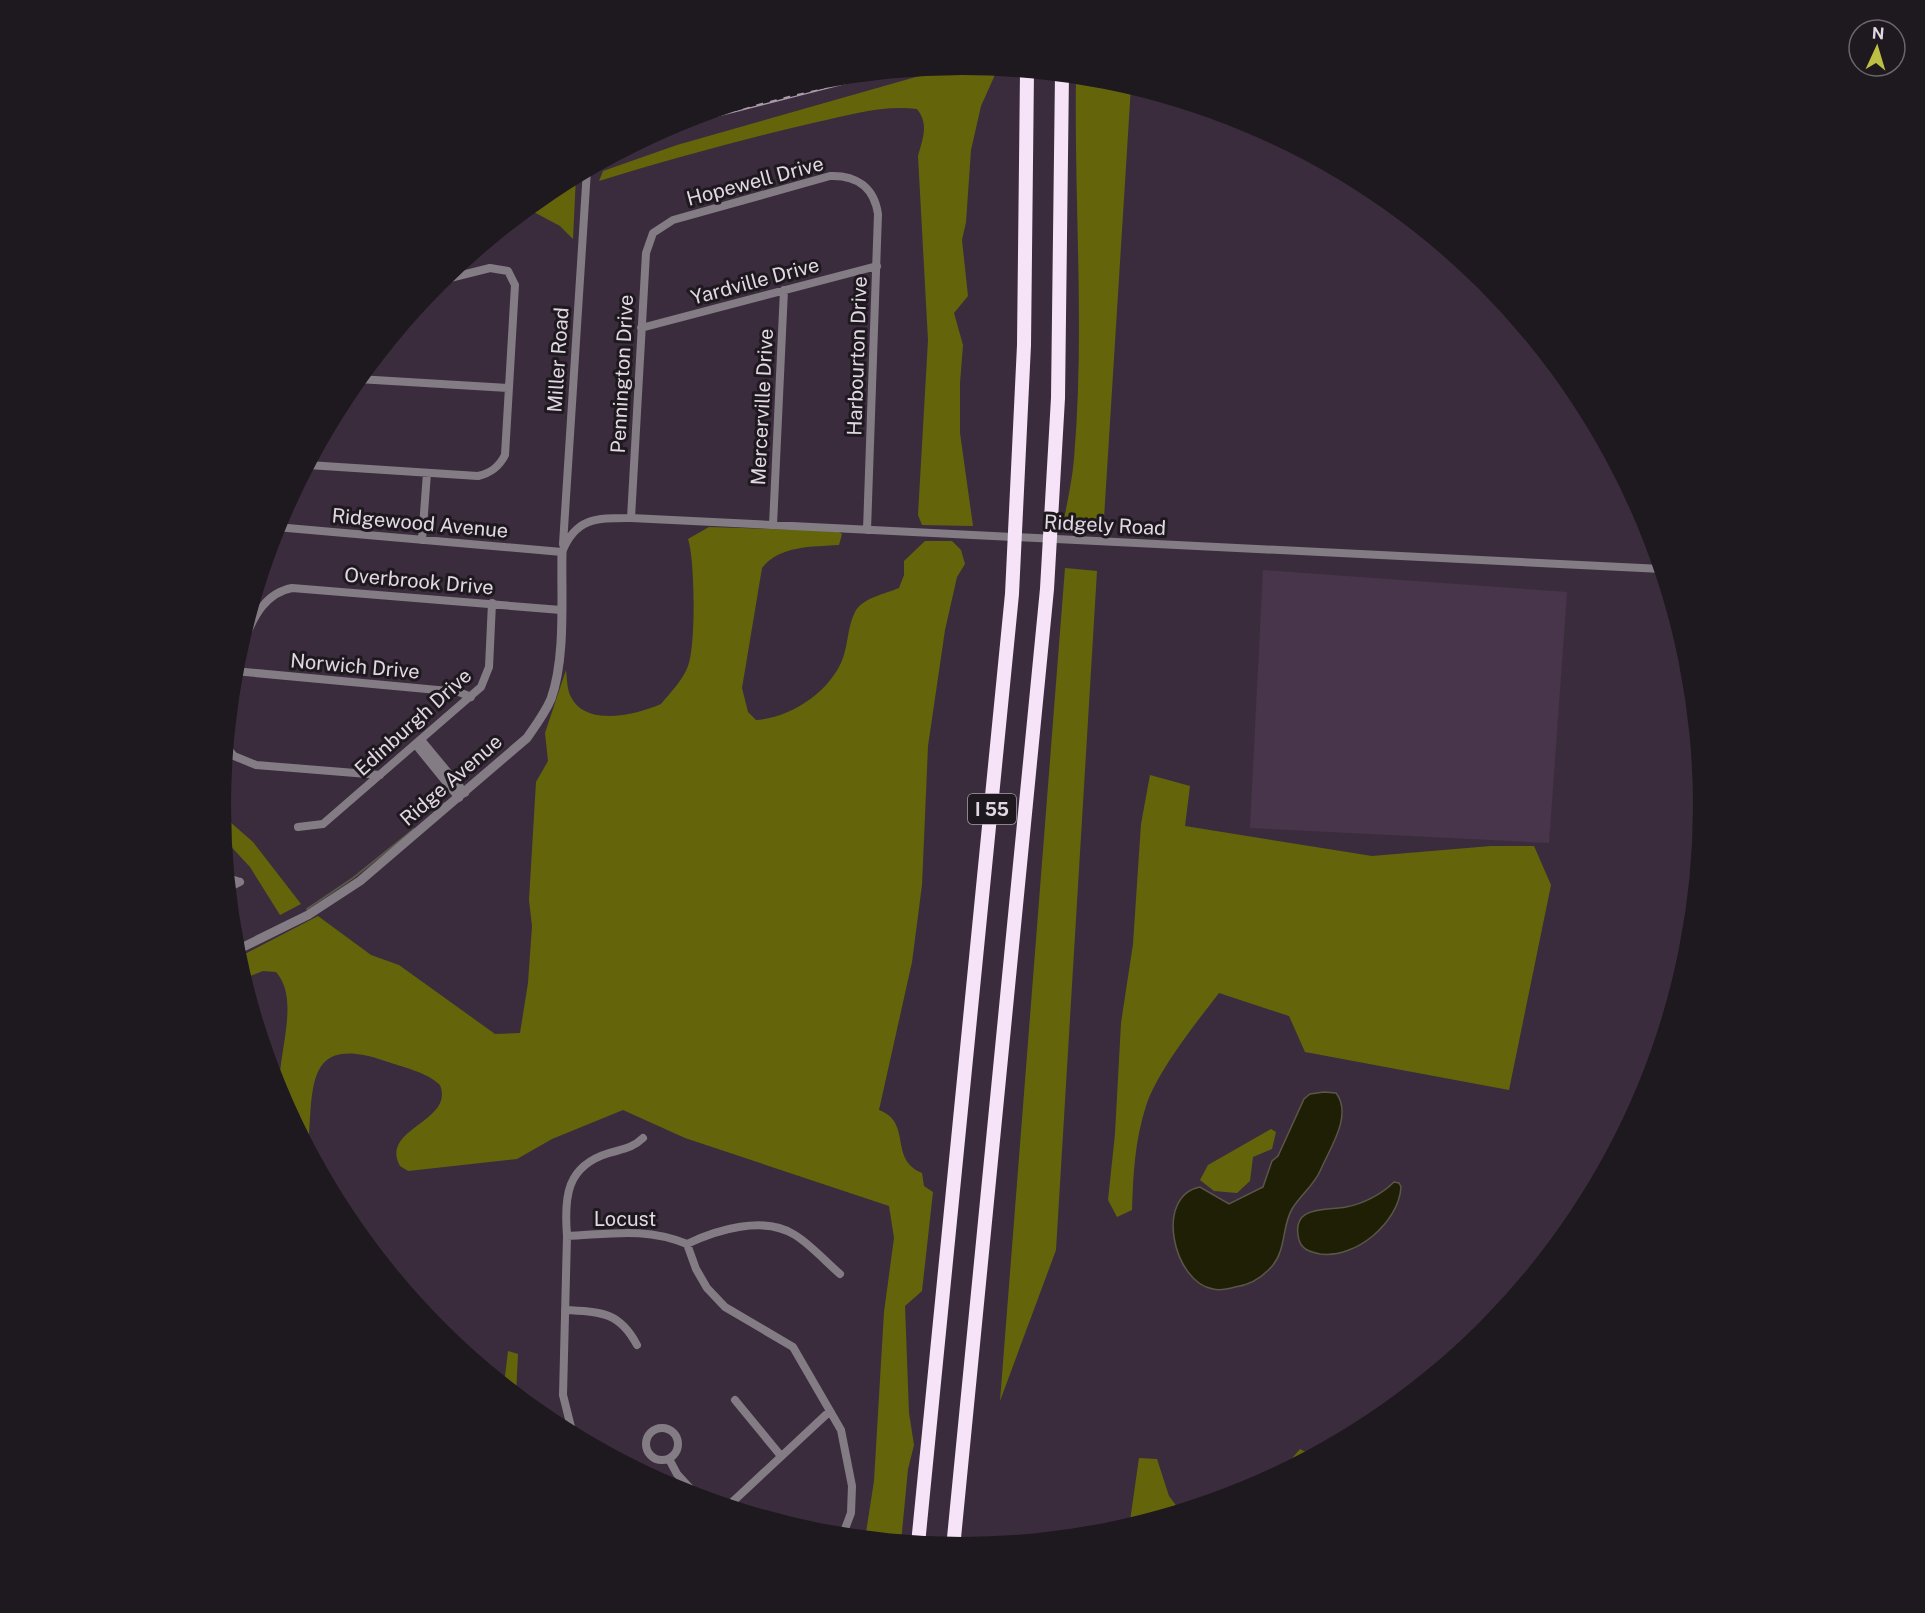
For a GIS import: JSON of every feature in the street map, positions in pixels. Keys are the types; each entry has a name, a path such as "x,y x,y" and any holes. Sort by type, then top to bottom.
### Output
{"highway":[{"path":"1017,78 1017,108 1025,140"},
{"name":"I 55","path":"919,1536 1012,583 1024,345 1027,78"},
{"name":"I 55","path":"954,1538 1047,589 1058,398 1062,82"}],"street":[{"name":"Hopewell Drive","path":"653,233 673,220 830,176 855,179 866,187"},
{"name":"Miller Road","path":"562,552 586,179"},
{"name":"Harbourton Drive","path":"866,187 875,198 878,214 867,530"},
{"name":"Pennington Drive","path":"631,518 646,253 653,233"},
{"name":"Yardville Drive","path":"641,328 877,266"},
{"path":"316,465 478,476 499,471 505,455 515,285 510,268 490,268 460,276"},
{"name":"Mercerville Drive","path":"773,525 784,290"},
{"path":"369,380 508,388"},
{"path":"422,540 427,472"},
{"name":"Ridgely Road","path":"562,552 572,532 585,523 594,520 631,518 1654,569"},
{"name":"Ridgewood Avenue","path":"287,528 562,552"},
{"name":"Ridge Avenue","path":"245,946 328,904 401,849 527,738 544,714 555,685 561,610 562,552"},
{"name":"Overbrook Drive","path":"257,614 276,593 283,589 301,588 561,610"},
{"name":"Edinburgh Drive","path":"298,827 323,824 471,697 486,679 489,667 492,603"},
{"name":"Norwich Drive","path":"244,672 459,692 471,697"},
{"path":"419,743 462,795"},
{"path":"233,755 256,765 380,775"},
{"path":"570,1424 563,1395 567,1236 565,1210 569,1188 574,1175 593,1160 628,1148 643,1138"},
{"path":"840,1274 805,1243 779,1227 732,1229 709,1234 687,1244 696,1269 707,1288 725,1307 793,1347 841,1430 852,1486 851,1513 845,1528"},
{"name":"Locust","path":"567,1236 647,1232 664,1234 687,1244"},
{"path":"565,1310 599,1312 611,1316 631,1333 637,1345"},
{"path":"735,1400 781,1456"},
{"path":"733,1501 830,1411"},
{"path":"663,1429 675,1436 677,1450 669,1459 655,1459 649,1454 646,1440 652,1432 663,1429"},
{"path":"669,1459 685,1483"}],"shaded area":[{"path":"994,76 981,106 971,150 966,222 962,240 968,296 954,313 963,345 960,433 973,526 922,525 918,515 928,340 918,156 924,126 917,109 892,108 817,122 762,135 599,181 603,171 677,145 916,77"},
{"path":"1076,84 1130,95 1103,534 1062,531 1074,459 1079,363"},
{"path":"576,186 573,239 560,226 535,213"},
{"path":"709,527 837,531 842,534 839,545 787,551 769,560 762,568 742,688 748,712 756,720 783,714 808,701 819,692 837,670 843,658 851,623 858,607 874,597 899,588 904,575 904,561 925,541 952,541 961,550 965,564 957,577 945,630 928,746 922,885 912,962 879,1110 895,1123 906,1159 912,1167 922,1173 924,1186 933,1192 922,1291 905,1306 909,1413 914,1445 908,1469 902,1535 866,1532 874,1481 884,1312 894,1238 889,1206 685,1138 623,1110 552,1139 517,1159 408,1171 400,1166 396,1153 407,1133 437,1108 442,1098 440,1085 435,1080 414,1070 358,1054 339,1054 326,1061 318,1072 313,1087 309,1135 280,1069 287,1014 287,998 283,984 276,972 263,971 251,976 246,953 318,916 371,955 399,965 495,1034 520,1033 528,983 532,926 529,900 536,782 548,761 545,733 566,670 571,697 578,706 588,712 599,715 625,715 661,704 683,676 691,656 694,602 688,539"},
{"path":"1065,568 1097,571 1056,1250 1000,1401"},
{"path":"1263,570 1567,592 1549,843 1250,828"},
{"path":"1150,775 1190,786 1185,826 1372,856 1491,846 1534,846 1551,885 1509,1090 1305,1052 1289,1016 1219,993 1178,1047 1152,1092 1142,1119 1137,1144 1132,1210 1117,1217 1108,1200 1115,1134 1121,1023 1133,944 1141,824"},
{"path":"232,823 253,842 301,904 280,915 250,867 233,848"},
{"path":"1336,1093 1341,1102 1341,1121 1318,1175 1292,1209 1277,1259 1265,1273 1246,1284 1218,1290 1199,1283 1179,1256 1174,1239 1173,1221 1177,1206 1186,1194 1200,1187 1229,1204 1263,1187 1272,1161 1278,1156 1304,1099 1310,1094"},
{"path":"1271,1129 1276,1132 1272,1149 1253,1157 1250,1181 1237,1193 1214,1191 1200,1180 1208,1165"},
{"path":"1394,1182 1399,1183 1401,1187 1393,1213 1373,1236 1348,1251 1334,1254 1320,1254 1302,1246 1298,1229 1304,1215 1359,1204"},
{"path":"508,1351 518,1354 516,1387 505,1377"},
{"path":"1300,1449 1306,1452 1290,1461"},
{"path":"1139,1458 1157,1459 1169,1496 1176,1506 1130,1518"}],"waterway":[{"path":"437,809 444,803"},
{"path":"307,909 353,878 414,829"}],"railway":[{"path":"768,102 786,97"}]}
